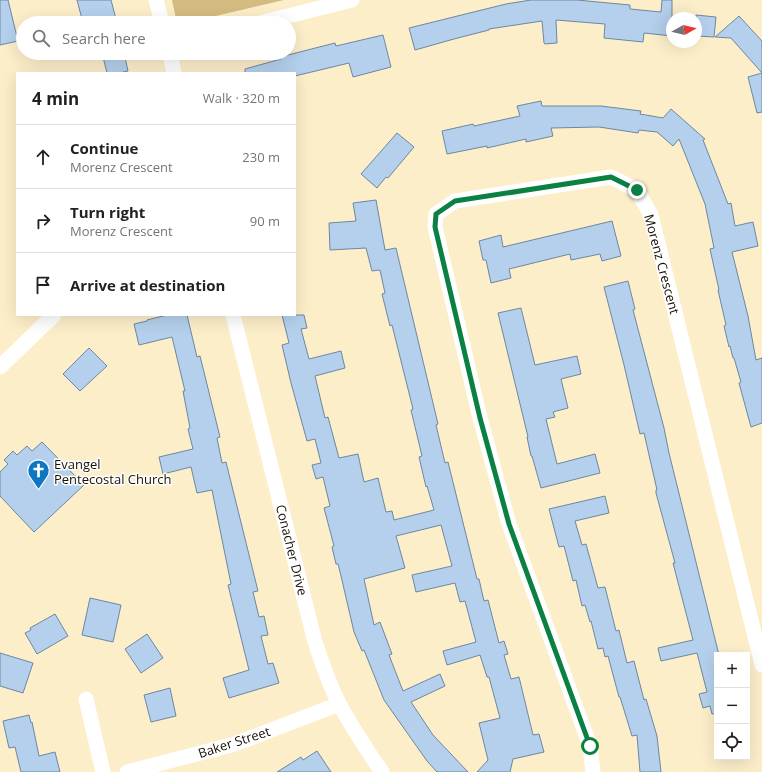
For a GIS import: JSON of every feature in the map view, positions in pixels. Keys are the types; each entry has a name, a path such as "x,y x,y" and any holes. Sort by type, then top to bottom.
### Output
{"street":[{"path":"156,0 160,16"},
{"path":"288,16 352,0"},
{"path":"171,60 174,72"},
{"name":"Morenz Crescent","path":"593,772 590,746 509,524 480,418 435,227 436,214 455,201 611,177 637,190 651,215 762,665"},
{"path":"0,366 53,316"},
{"name":"Conacher Drive","path":"233,316 315,642 323,666 340,704 364,746 382,772"},
{"path":"86,699 103,772"},
{"name":"Baker Street","path":"127,772 229,746 340,704"}],"shaded area":[{"path":"172,0 284,0 216,16 175,16"}],"building":[{"path":"0,0 8,0 16,33 16,41 0,45"},
{"path":"77,0 111,0 115,16 81,16"},
{"path":"531,0 577,0 630,5 630,9 661,12 662,0 672,0 672,12 666,12 666,35 644,33 643,42 604,38 605,24 556,20 557,43 544,43 542,21 489,29 415,50 409,28 506,4"},
{"path":"702,16 716,17 714,37 702,36"},
{"path":"739,16 762,41 762,73 731,38 715,37"},
{"path":"383,35 391,67 353,77 349,63 296,76 296,72 245,72 245,69 277,60 296,60 296,53 335,43 336,46"},
{"path":"104,60 126,60 128,71 107,72"},
{"path":"762,73 762,112 757,113 748,77"},
{"path":"541,101 542,106 601,106 641,111 640,114 663,118 671,109 705,139 703,140 728,204 731,203 735,226 753,222 758,246 732,252 748,316 756,360 762,358 762,423 751,427 739,383 741,382 730,346 729,347 724,326 726,325 710,249 714,248 705,204 679,139 673,146 657,132 639,130 638,133 599,127 551,128 553,136 526,142 526,139 487,148 487,146 447,154 442,131 520,116 517,106"},
{"path":"397,133 414,147 388,178 386,177 377,188 361,174"},
{"path":"376,200 385,250 396,248 438,424 436,425 445,463 448,462 477,579 479,579 484,601 488,600 499,643 504,641 508,654 504,655 511,679 519,677 533,735 539,734 544,752 513,759 510,772 477,772 488,760 479,723 500,718 489,677 487,677 480,655 447,665 443,651 476,642 465,601 460,602 455,583 416,592 412,575 452,566 441,525 396,536 405,568 364,579 374,625 380,622 392,654 389,655 403,691 440,674 445,686 411,702 433,735 468,772 437,772 427,761 384,700 364,650 362,651 354,632 338,564 336,564 332,547 334,546 324,508 330,506 323,477 316,479 312,465 321,463 315,439 307,441 282,345 289,343 282,316 304,315 307,328 301,329 309,359 341,351 345,368 315,376 325,418 328,417 339,458 358,454 364,482 378,478 386,512 392,511 394,520 434,510 427,486 426,487 419,457 422,456 411,410 413,409 392,325 390,326 382,294 385,293 380,270 372,271 366,248 330,250 329,223 356,221 353,203"},
{"path":"612,221 621,256 602,261 600,254 571,260 570,254 509,269 511,278 491,283 486,260 483,260 479,241 501,235 503,247"},
{"path":"628,281 635,309 633,310 664,428 718,652 714,652 714,714 712,714 710,706 703,708 699,694 707,692 697,653 661,661 658,648 693,640 673,563 675,563 656,493 657,490 644,433 640,434 604,287"},
{"path":"521,308 535,365 577,356 581,374 561,379 568,408 553,412 555,417 546,419 557,464 595,454 600,473 541,488 531,456 528,437 498,313"},
{"path":"163,316 187,316 197,357 200,356 220,437 217,438 222,463 226,462 258,591 253,592 259,617 264,616 268,635 261,636 268,664 273,663 279,683 229,698 223,678 249,670 228,585 231,584 212,490 197,493 191,467 163,474 159,457 193,449 188,429 190,428 183,391 185,391 172,337 139,345 134,324"},
{"path":"89,348 107,366 80,391 63,374"},
{"name":"Evangel Pentecostal Church","path":"42,442 84,485 34,532 0,496 0,472 8,464 4,460 13,451 17,455 27,446 32,451"},
{"path":"605,496 609,513 575,521 582,545 586,544 598,588 605,587 616,631 619,630 627,663 634,661 644,700 646,699 657,736 661,772 640,772 637,735 632,736 619,697 608,656 605,657 603,648 598,649 591,621 590,622 585,605 582,606 576,580 573,581 564,546 559,547 549,509"},
{"path":"90,598 121,605 113,642 82,635"},
{"path":"55,614 68,636 37,654 25,633 31,630 30,628"},
{"path":"147,634 163,658 141,673 125,649"},
{"path":"0,653 33,663 23,693 0,686"},
{"path":"170,688 176,716 151,722 144,695"},
{"path":"29,715 31,723 32,722 39,756 55,752 60,772 21,772 15,747 9,748 3,721"},
{"path":"317,751 331,772 277,772 301,757 303,760"}],"place":[{"name":"Evangel Pentecostal Church","path":"39,490"}],"route":[{"path":"590,746 509,524 480,418 435,227 436,214 455,201 611,177 637,190"}]}
